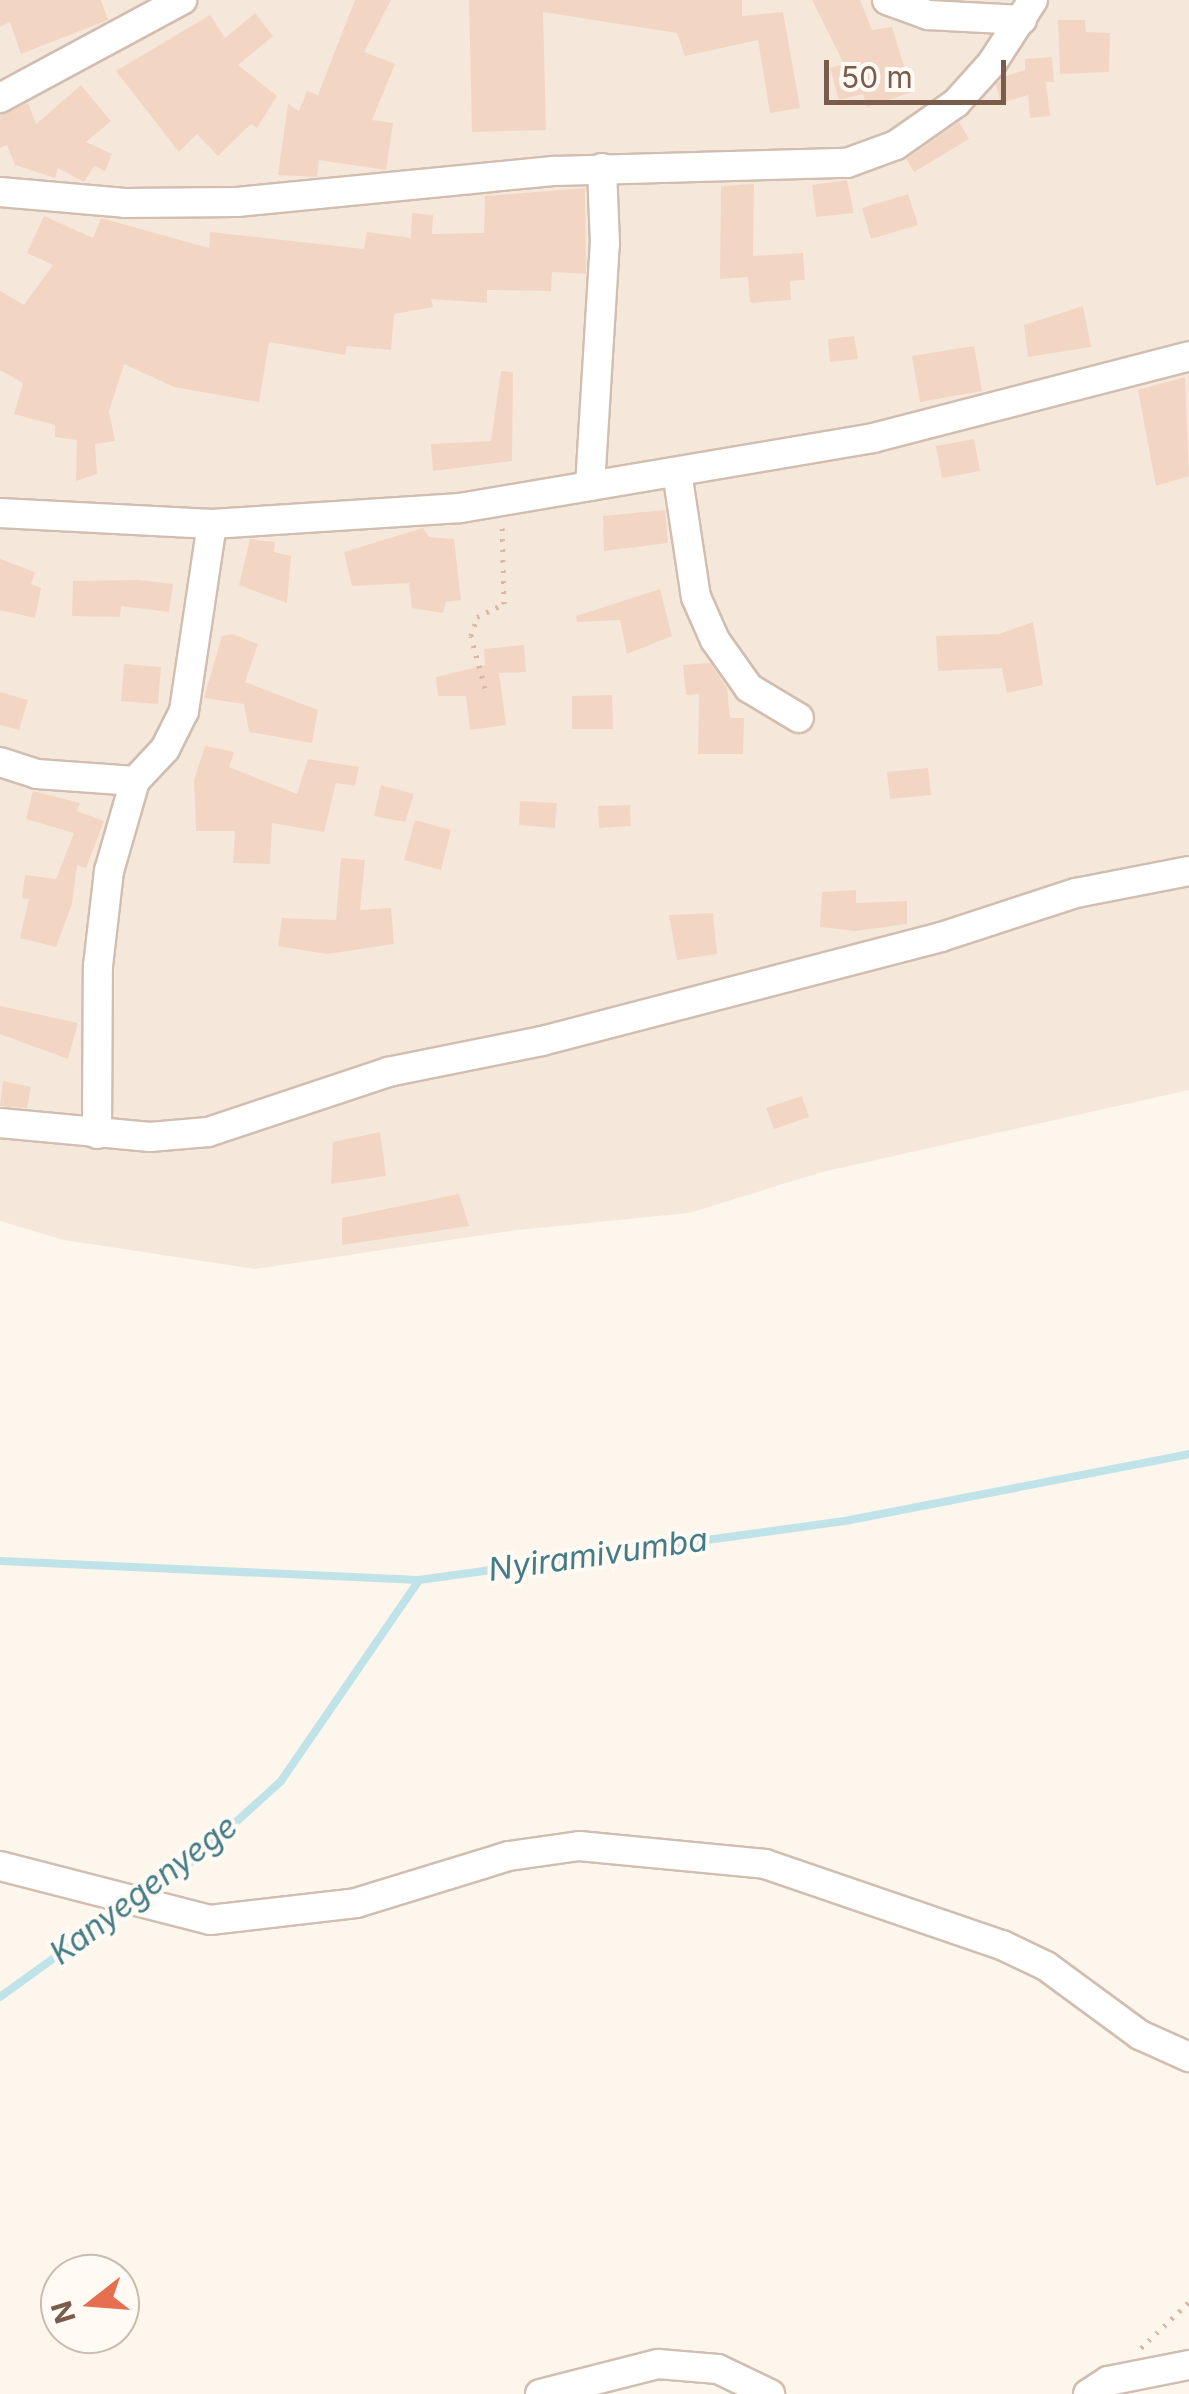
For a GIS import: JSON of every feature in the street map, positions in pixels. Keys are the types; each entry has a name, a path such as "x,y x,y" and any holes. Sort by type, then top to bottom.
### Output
{"street":[{"path":"0,98 182,0"},
{"path":"887,0 928,14 1027,10"},
{"path":"0,192 125,203 237,202 602,168 847,162 896,145 956,103 1027,10"},
{"path":"590,486 605,244 602,168"},
{"path":"0,512 212,524 392,515 873,438 1189,356"},
{"path":"677,472 696,596 715,640 749,688 799,718"},
{"path":"97,1134 98,966 118,828 136,780 166,748 184,711 212,524"},
{"path":"0,762 38,774 136,780"},
{"path":"0,1122 97,1134 208,1132 388,1072 542,1041 940,938 1076,894 1189,871"},
{"path":"0,1866 210,1920 356,1903 509,1856 580,1846 765,1864 1002,1946 1046,1966 1140,2035 1189,2058"},
{"path":"540,2394 658,2364 718,2370 770,2394"},
{"path":"1098,2387 1189,2365"}],"path":[{"path":"485,688 472,636 477,617 504,604 502,523 520,497"},
{"path":"1098,2387 1189,2302"}],"shaded area":[{"path":"0,0 1189,0 1189,1090 822,1172 689,1213 517,1230 255,1269 64,1240 0,1221"}],"building":[{"path":"0,0 101,0 108,20 21,54 10,22 0,27"},
{"path":"355,0 391,0 364,52 395,64 372,120 393,123 386,170 319,160 317,177 278,175 288,104 299,111 307,91 318,95"},
{"path":"469,0 742,0 742,16 783,12 800,108 770,113 758,40 685,56 677,33 543,12 546,130 472,132"},
{"path":"812,0 860,0 872,30 892,27 912,92 867,107 863,94 839,100 830,68 844,64"},
{"path":"255,13 273,36 238,65 277,96 257,128 251,124 218,156 197,134 179,152 116,71 210,15 225,38"},
{"path":"1058,20 1085,20 1086,32 1110,33 1109,72 1060,74"},
{"path":"1052,57 1054,82 1046,82 1050,116 1030,118 1028,95 1001,103 996,85 1003,77 1025,70 1025,59"},
{"path":"81,85 111,121 86,142 112,154 105,171 94,166 84,182 58,168 55,178 15,165 7,145 0,148 0,115 28,103 36,124"},
{"path":"959,122 969,139 914,172 906,159"},
{"path":"847,180 854,213 816,217 812,185"},
{"path":"754,184 753,256 803,253 805,280 790,281 791,300 750,303 748,277 720,279 721,186"},
{"path":"585,188 586,274 552,272 551,291 487,290 487,303 431,299 433,307 394,314 391,350 347,346 345,355 269,342 259,402 174,387 124,364 109,411 115,441 95,444 97,474 76,481 77,440 55,437 55,425 14,414 23,383 0,370 0,291 24,305 53,265 27,253 44,216 93,238 101,218 209,248 210,232 364,249 367,232 411,238 412,213 433,215 432,234 484,233 485,196"},
{"path":"908,194 918,225 871,239 862,208"},
{"path":"1083,306 1091,347 1028,357 1024,325"},
{"path":"854,336 858,359 830,362 828,339"},
{"path":"974,346 982,391 920,402 912,356"},
{"path":"501,371 513,372 512,461 433,471 431,444 491,441"},
{"path":"1185,377 1189,476 1156,486 1138,390"},
{"path":"974,439 980,471 942,478 936,446"},
{"path":"665,510 668,543 604,551 603,516"},
{"path":"423,528 429,537 454,539 461,600 446,602 443,613 412,608 409,583 352,586 344,552"},
{"path":"250,539 275,542 274,552 291,556 287,603 239,585"},
{"path":"0,559 35,572 31,584 41,588 35,618 0,610"},
{"path":"73,581 173,584 169,612 121,606 120,617 72,616"},
{"path":"660,589 672,636 627,654 620,620 577,622 576,616"},
{"path":"1033,622 1043,685 1007,693 1002,668 938,671 936,636 999,634"},
{"path":"233,634 258,644 245,682 318,710 312,743 249,732 244,704 204,698 222,636"},
{"path":"524,645 526,672 499,673 506,725 470,730 466,696 438,696 436,677 485,665 484,649"},
{"path":"710,663 727,688 730,718 744,718 743,754 698,754 699,694 686,695 683,665"},
{"path":"124,664 161,667 158,704 121,701"},
{"path":"0,692 28,700 19,730 0,725"},
{"path":"612,695 613,729 572,729 572,696"},
{"path":"205,746 234,752 229,767 297,794 308,759 359,767 355,786 336,783 324,832 272,823 270,864 233,863 235,831 196,831 194,780"},
{"path":"928,768 931,795 890,799 887,772"},
{"path":"381,785 414,794 405,822 374,816"},
{"path":"33,791 80,803 77,811 104,821 86,868 77,865 72,904 56,947 20,938 29,899 22,898 25,875 56,879 74,833 26,819"},
{"path":"520,801 557,803 555,828 519,825"},
{"path":"630,805 631,826 599,828 598,806"},
{"path":"415,820 451,830 441,870 404,860"},
{"path":"341,858 365,860 360,910 391,908 394,944 327,954 278,946 282,918 336,920"},
{"path":"856,890 856,903 907,901 907,924 855,931 820,927 822,892"},
{"path":"713,913 717,954 677,960 669,915"},
{"path":"0,1006 78,1023 68,1059 0,1034"},
{"path":"3,1081 31,1087 27,1108 0,1106"},
{"path":"802,1096 809,1117 774,1129 766,1108"},
{"path":"380,1132 386,1176 331,1184 333,1142"},
{"path":"459,1194 469,1226 342,1245 342,1218"}],"waterway":[{"name":"Nyiramivumba","path":"0,1561 419,1580 850,1520 1189,1454"},
{"name":"Kanyegenyege","path":"142,1895 194,1860 281,1781 419,1580"},
{"name":"Kanyegenyege","path":"0,1997 126,1906"}]}
